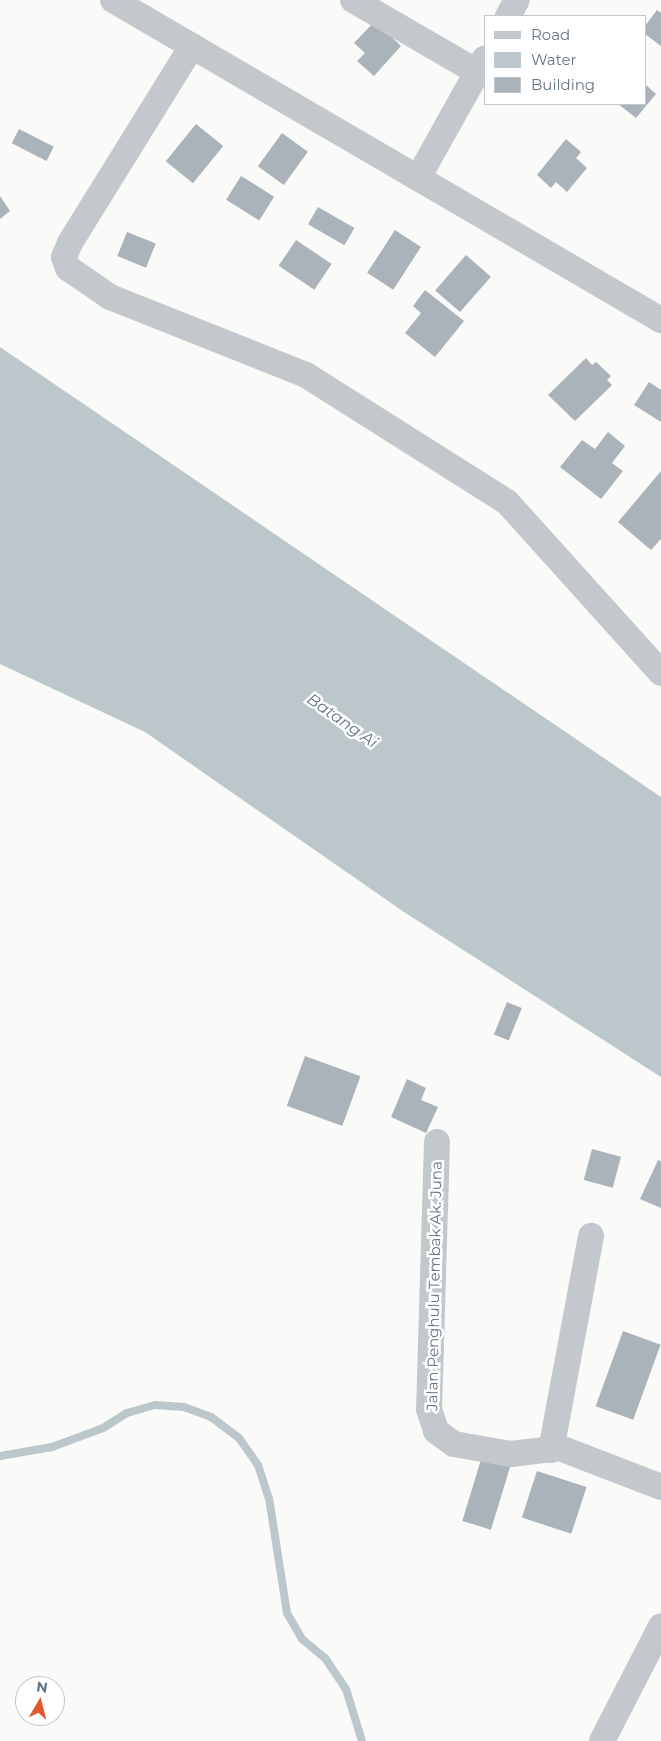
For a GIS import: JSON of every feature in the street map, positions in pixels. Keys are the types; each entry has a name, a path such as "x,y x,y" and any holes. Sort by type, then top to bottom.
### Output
{"street":[{"path":"113,0 661,320"},
{"path":"353,0 481,65 418,178"},
{"path":"509,15 517,0"},
{"path":"192,46 70,243 64,257 68,268 110,297 306,375 507,502 661,673"},
{"name":"Jalan Penghulu Tembak Ak. Juna","path":"437,1142 431,1421 436,1431 454,1444 512,1454 560,1448 661,1487"},
{"path":"550,1450 591,1236"},
{"path":"602,1741 661,1626"}],"water":[{"name":"Batang Ai","path":"0,347 661,797 661,1077 404,912 145,732 0,664"}],"building":[{"path":"657,10 661,13 661,46 646,35 646,25"},
{"path":"375,21 401,46 374,76 357,61 365,53 354,43"},
{"path":"646,85 656,94 636,118 619,105 646,105"},
{"path":"196,124 223,146 193,183 166,161"},
{"path":"19,129 54,147 46,161 12,143"},
{"path":"282,133 308,152 284,185 258,166"},
{"path":"566,139 581,152 576,158 587,168 567,192 556,182 551,188 537,175"},
{"path":"241,176 274,197 259,220 226,200"},
{"path":"0,196 10,211 0,219"},
{"path":"318,207 354,228 344,245 308,224"},
{"path":"395,230 421,247 393,290 367,273"},
{"path":"127,232 156,244 146,268 117,256"},
{"path":"296,240 332,264 314,290 279,266"},
{"path":"466,255 491,277 460,312 435,290"},
{"path":"425,290 464,321 435,357 405,333 421,313 413,306"},
{"path":"586,358 592,365 596,362 611,376 607,380 612,385 575,421 548,395"},
{"path":"649,382 661,390 661,422 634,405"},
{"path":"608,432 625,446 612,463 623,471 601,499 560,467 582,440 595,449"},
{"path":"661,471 661,539 651,550 618,522"},
{"path":"507,1002 522,1008 509,1040 494,1034"},
{"path":"305,1056 360,1076 342,1126 287,1106"},
{"path":"407,1079 426,1088 421,1100 438,1107 426,1133 391,1117"},
{"path":"592,1149 621,1157 613,1188 584,1180"},
{"path":"658,1160 661,1161 661,1208 640,1199"},
{"path":"623,1331 661,1345 633,1420 596,1406"},
{"path":"483,1453 512,1462 491,1530 462,1521"},
{"path":"537,1471 586,1487 571,1534 522,1518"}],"waterway":[{"path":"0,1456 52,1447 103,1428 127,1413 155,1405 184,1407 211,1417 239,1438 258,1465 269,1498 287,1613 302,1639 325,1658 346,1689 362,1741"}]}
